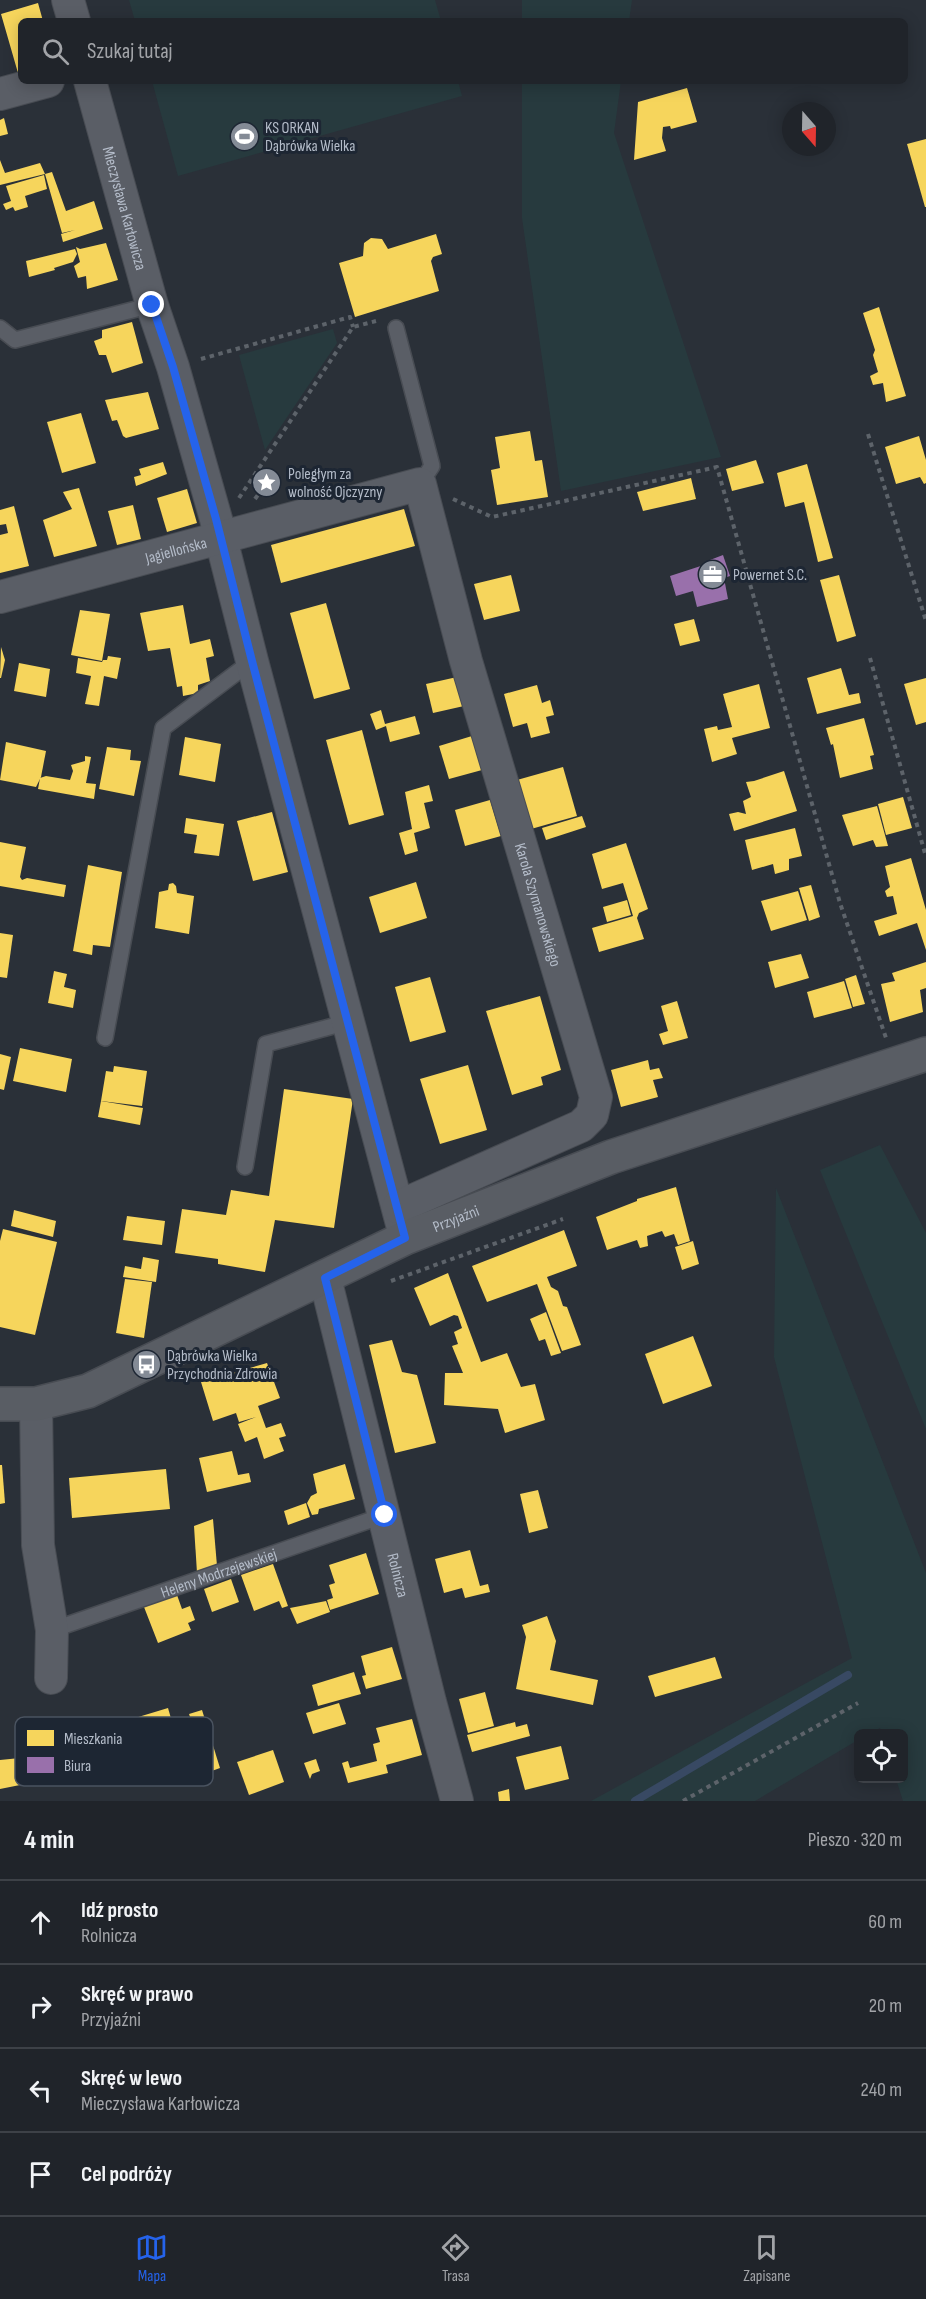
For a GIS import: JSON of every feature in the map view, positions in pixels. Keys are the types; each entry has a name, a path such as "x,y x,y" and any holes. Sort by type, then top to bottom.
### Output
{"street":[{"path":"68,0 73,18"},
{"path":"0,94 37,84"},
{"name":"Mieczysława Karłowicza","path":"91,84 152,305 173,367 218,529 401,1223"},
{"name":"Jagiellońska","path":"0,597 218,529 420,484"},
{"name":"Karola Szymanowskiego","path":"401,1223 581,1126 592,1116 596,1097 466,661 420,484"},
{"name":"Przyjaźni","path":"0,1404 36,1404 88,1391 325,1278 401,1223 926,1054"},
{"name":"Rolnicza","path":"325,1278 430,1702 457,1801"},
{"path":"36,1404 38,1545 52,1630 51,1678"}],"lane":[{"path":"0,328 15,340 152,305"},
{"path":"396,328 432,466 420,484"},
{"path":"105,1038 163,728 252,661"},
{"path":"245,1167 266,1044 348,1022"},
{"name":"Heleny Modrzejewskiej","path":"52,1630 385,1515"}],"path":[{"path":"218,529 353,327 394,316 396,328"},
{"path":"173,367 350,317 353,327"},
{"path":"868,434 926,621"},
{"path":"420,484 492,517 717,467 840,903 895,1064"},
{"path":"870,658 926,857"},
{"path":"387,1282 563,1219"},
{"path":"683,1801 858,1702"}],"green space":[{"path":"129,0 435,0 440,18 134,18"},
{"path":"522,0 632,0 629,18 522,18"},
{"name":"KS ORKAN Dąbrówka Wielka","path":"153,84 459,84 462,96 178,176"},
{"path":"522,84 621,84 614,133 721,457 561,491 522,218"},
{"path":"333,329 337,343 265,450 239,355"},
{"path":"880,1145 926,1233 926,1429 820,1170"},
{"path":"776,1188 926,1573 926,1801 903,1801 897,1783 908,1783 908,1729 880,1728 854,1729 854,1742 755,1801 591,1801 852,1658 774,1357"}],"building: Mieszkania":[{"path":"38,3 42,18 18,18 18,73 1,14"},
{"path":"687,88 697,122 671,129 670,126 663,127 662,138 666,151 634,160 638,102"},
{"path":"4,118 8,134 0,136 0,120"},
{"path":"926,139 926,207 925,207 907,144"},
{"path":"0,160 5,173 40,163 45,174 0,185"},
{"path":"52,172 66,211 94,201 103,229 63,242 61,234 75,230 62,233 45,174"},
{"path":"44,175 47,189 25,196 28,207 15,211 13,207 6,210 3,204 11,201 6,186"},
{"path":"436,234 442,254 433,257 431,261 439,291 355,317 339,263 363,256 364,243 371,238 382,239 388,249"},
{"path":"106,243 118,280 87,289 86,276 78,278 74,266 80,262 76,247 80,249"},
{"path":"75,249 77,254 73,262 29,277 26,261"},
{"path":"879,307 906,396 886,402 883,383 873,385 870,376 878,372 873,355 875,350 863,313"},
{"path":"132,322 143,363 112,373 106,355 99,355 94,341 102,338 102,330"},
{"path":"148,392 159,429 126,438 117,420 112,421 105,400"},
{"path":"81,413 96,463 62,473 47,422"},
{"path":"530,431 535,461 542,460 548,497 497,505 491,470 500,468 495,437"},
{"path":"919,436 926,460 926,483 924,484 920,477 896,484 885,447"},
{"path":"756,460 764,483 732,491 726,469"},
{"path":"163,462 167,474 136,486 134,477 141,475 139,469"},
{"path":"807,464 833,558 818,562 804,502 785,507 777,473"},
{"path":"691,478 696,499 643,511 637,492"},
{"path":"79,488 97,546 54,557 43,520 72,509 63,492"},
{"path":"187,489 197,523 167,532 157,498"},
{"path":"133,505 141,539 117,545 108,511"},
{"path":"14,506 29,566 0,573 0,535 8,533 6,524 0,525 0,510"},
{"path":"404,509 415,546 281,583 271,545"},
{"path":"511,575 520,611 484,620 474,584"},
{"path":"839,575 856,636 837,642 820,580"},
{"path":"326,603 350,689 314,699 290,613"},
{"path":"183,605 190,644 210,639 214,656 206,658 210,681 198,685 198,693 183,696 182,686 177,687 170,648 148,651 140,613"},
{"path":"80,610 110,614 102,661 71,655"},
{"path":"694,619 700,641 680,646 674,624"},
{"path":"1,647 5,660 0,678"},
{"path":"108,656 121,658 117,679 104,676 99,706 85,704 91,676 76,673 78,658 102,662 107,660"},
{"path":"19,663 50,669 46,697 14,691"},
{"path":"841,668 849,695 859,693 861,703 817,714 807,678"},
{"path":"457,677 464,706 433,713 426,684"},
{"path":"926,678 926,722 916,725 904,684"},
{"path":"759,684 770,728 732,738 737,754 712,762 704,729 717,726 718,730 732,727 723,694"},
{"path":"537,685 542,703 550,700 554,715 546,717 550,733 531,738 527,723 513,727 504,694"},
{"path":"381,710 385,724 415,716 420,734 390,742 386,726 376,730 370,714"},
{"path":"864,718 874,755 870,756 873,769 840,778 833,744 831,745 826,728"},
{"path":"362,730 384,815 349,825 326,740"},
{"path":"472,736 482,770 449,779 439,746"},
{"path":"185,737 221,744 215,782 179,775"},
{"path":"6,742 46,751 41,777 36,787 0,780"},
{"path":"107,747 131,750 130,760 141,761 134,796 99,789"},
{"path":"85,756 91,757 86,783 96,784 94,799 38,789 40,778 46,776 70,780 73,771 71,765 85,761"},
{"path":"563,767 577,816 531,829 517,780"},
{"path":"784,771 797,811 734,831 729,814 738,812 746,814 743,801 751,797 746,782"},
{"path":"429,785 433,801 424,803 430,828 414,833 418,851 405,855 399,833 412,829 405,792"},
{"path":"903,797 912,828 886,835 878,804"},
{"path":"490,800 501,836 465,846 455,810"},
{"path":"877,806 888,846 876,847 873,840 853,846 842,815"},
{"path":"272,812 288,872 253,881 237,821"},
{"path":"582,816 586,827 546,840 542,828"},
{"path":"186,818 224,824 219,856 194,853 197,835 184,833"},
{"path":"795,828 802,856 789,859 789,870 775,874 773,864 752,870 745,840"},
{"path":"0,842 26,847 20,877 22,880 27,878 66,885 64,897 0,886"},
{"path":"626,843 648,909 639,913 637,918 644,939 599,952 592,928 633,916 623,883 602,889 592,854"},
{"path":"911,858 926,910 926,950 917,923 879,936 874,921 897,914 893,896 887,897 885,891 890,887 885,866"},
{"path":"88,865 122,872 110,947 93,945 92,955 73,951"},
{"path":"416,882 427,918 380,933 369,897"},
{"path":"173,883 177,893 194,896 189,934 155,928 159,892 168,890 169,884"},
{"path":"811,885 820,917 809,921 799,888"},
{"path":"798,891 807,920 771,931 761,901"},
{"path":"627,900 631,915 607,922 603,907"},
{"path":"0,933 13,935 7,978 0,977"},
{"path":"801,954 809,978 775,988 768,962"},
{"path":"926,962 926,988 920,990 923,1012 890,1022 881,984 895,981 892,973"},
{"path":"54,971 67,974 64,987 76,990 73,1008 48,1003"},
{"path":"856,975 865,1004 853,1007 845,979"},
{"path":"430,977 446,1032 410,1042 395,987"},
{"path":"844,981 852,1008 814,1018 807,992"},
{"path":"540,996 561,1070 541,1077 543,1085 512,1095 486,1011"},
{"path":"677,1001 688,1038 663,1045 659,1034 668,1031 661,1006"},
{"path":"20,1048 72,1059 66,1092 13,1081"},
{"path":"0,1054 11,1057 4,1090 0,1089"},
{"path":"648,1060 650,1070 659,1068 663,1078 653,1080 658,1097 621,1107 611,1070"},
{"path":"468,1065 487,1130 440,1144 420,1079"},
{"path":"114,1066 147,1071 142,1106 101,1101 106,1071 113,1072"},
{"path":"284,1089 353,1099 334,1228 275,1220 265,1272 218,1264 218,1259 175,1253 182,1209 226,1215 231,1190 269,1196"},
{"path":"101,1101 143,1108 140,1125 98,1117"},
{"path":"676,1187 690,1241 678,1245 674,1234 665,1237 662,1231 647,1236 648,1246 640,1248 637,1240 607,1250 596,1217 637,1201 637,1199"},
{"path":"14,1210 56,1221 53,1237 11,1226"},
{"path":"127,1216 165,1221 162,1245 123,1240"},
{"path":"3,1229 57,1242 35,1335 0,1327 0,1241"},
{"path":"564,1230 577,1266 547,1277 551,1287 558,1291 563,1306 567,1307 581,1345 562,1351 537,1284 487,1302 472,1266"},
{"path":"693,1241 699,1264 682,1270 675,1247"},
{"path":"143,1257 159,1260 156,1282 123,1277 125,1266 141,1269"},
{"path":"448,1273 481,1362 507,1353 521,1387 535,1384 545,1420 505,1433 498,1409 444,1405 445,1373 463,1373 452,1346 458,1344 454,1332 462,1328 458,1316 454,1315 430,1326 414,1288"},
{"path":"125,1279 152,1282 144,1338 116,1333"},
{"path":"546,1312 561,1353 551,1356 545,1339 539,1341 530,1319"},
{"path":"693,1336 712,1386 663,1404 645,1354"},
{"path":"392,1340 402,1372 417,1375 436,1443 395,1453 369,1345"},
{"path":"267,1363 280,1398 258,1406 266,1428 281,1423 286,1436 279,1438 284,1451 264,1459 257,1437 245,1442 238,1424 256,1417 239,1422 236,1413 213,1421 201,1382"},
{"path":"232,1451 238,1475 249,1473 251,1482 207,1492 199,1458"},
{"path":"345,1464 355,1499 319,1509 318,1514 312,1515 307,1503 311,1496 317,1493 313,1474"},
{"path":"0,1465 2,1465 5,1503 0,1504"},
{"path":"166,1469 170,1509 72,1518 69,1478"},
{"path":"538,1490 548,1528 529,1533 520,1494"},
{"path":"306,1503 310,1517 288,1525 284,1511"},
{"path":"213,1519 217,1566 197,1573 194,1526"},
{"path":"470,1550 480,1586 488,1584 490,1592 465,1598 462,1588 444,1593 435,1559"},
{"path":"366,1553 379,1594 330,1610 327,1600 333,1598 329,1585 335,1583 329,1565"},
{"path":"273,1564 288,1606 282,1608 279,1601 254,1611 241,1575"},
{"path":"231,1579 239,1602 212,1612 204,1589"},
{"path":"177,1595 182,1609 190,1606 195,1620 188,1623 191,1630 158,1643 144,1607"},
{"path":"326,1601 330,1612 297,1624 290,1608"},
{"path":"547,1616 556,1641 550,1670 598,1680 593,1705 516,1689 526,1637 522,1625"},
{"path":"392,1647 402,1679 366,1689 362,1676 366,1675 361,1656"},
{"path":"715,1657 722,1678 655,1697 648,1676"},
{"path":"354,1672 361,1694 318,1706 312,1685"},
{"path":"485,1692 494,1726 468,1733 459,1699"},
{"path":"339,1703 346,1724 313,1734 306,1713"},
{"path":"168,1708 171,1717 138,1717"},
{"path":"202,1710 204,1717 190,1717 189,1714"},
{"path":"412,1719 422,1755 386,1765 388,1773 348,1783 342,1763 348,1761 350,1768 377,1761 373,1744 380,1742 376,1728"},
{"path":"515,1722 516,1727 527,1724 530,1736 472,1752 467,1735"},
{"path":"213,1745 220,1768 213,1771"},
{"path":"561,1746 569,1779 525,1790 516,1757"},
{"path":"273,1750 284,1782 249,1795 237,1762"},
{"path":"15,1758 15,1786 0,1789 0,1760"},
{"path":"316,1759 320,1771 312,1774 310,1779 304,1763"},
{"path":"509,1789 510,1801 499,1801 498,1792"}],"building: Biura":[{"path":"723,555 730,576 724,578 728,599 697,607 693,591 676,596 670,576 710,563 710,560"}],"waterway":[{"path":"635,1801 848,1675"}],"place":[{"name":"KS ORKAN Dąbrówka Wielka","path":"244,136"},
{"name":"Poległym za wolność Ojczyzny","path":"267,482"},
{"name":"Powernet S.C.","path":"712,574"},
{"name":"Dąbrówka Wielka Przychodnia Zdrowia","path":"146,1364"}],"route":[{"path":"152,305 173,367 216,519 405,1238 325,1278 385,1515"}]}
